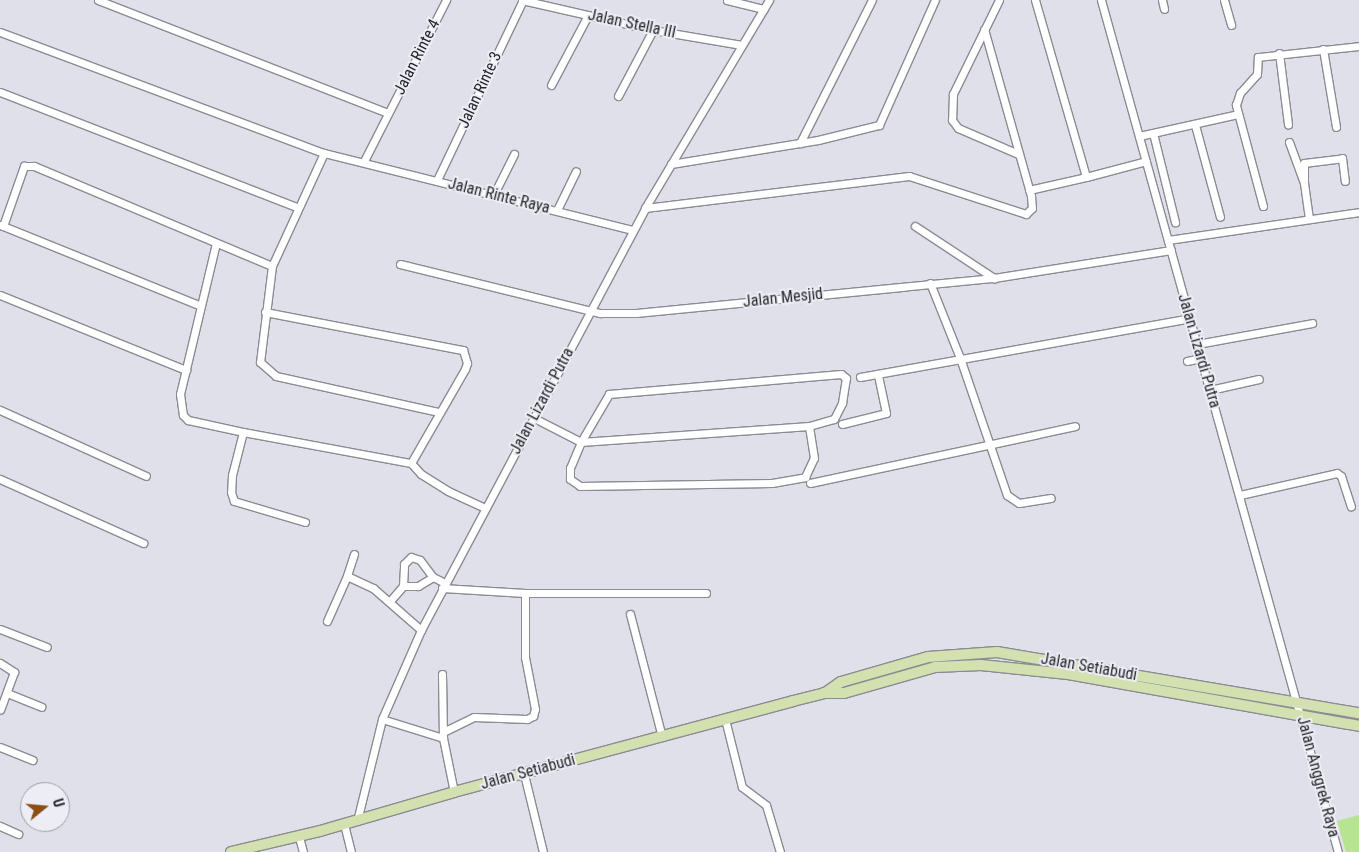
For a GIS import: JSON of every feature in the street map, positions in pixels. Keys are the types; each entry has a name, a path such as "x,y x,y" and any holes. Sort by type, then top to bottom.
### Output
{"main road":[{"name":"Jalan Setiabudi","path":"824,693 841,682 928,657 997,652 1359,713"},
{"name":"Jalan Setiabudi","path":"231,852 298,837 454,792 725,719 824,693 844,693 935,667 981,666 1084,677 1359,726"}],"street":[{"path":"98,0 388,113"},
{"name":"Jalan Rinte 4","path":"364,162 446,0"},
{"name":"Jalan Stella III","path":"522,0 653,30 742,45"},
{"name":"Jalan Rinte 3","path":"438,180 522,0"},
{"path":"727,0 764,9"},
{"name":"Jalan Lizardi Putra","path":"357,821 382,719 421,630 591,313 645,208 769,0"},
{"path":"800,143 872,0"},
{"path":"671,164 800,143 879,125 935,0"},
{"path":"999,0 953,94 952,120 958,128 1018,154"},
{"path":"1036,0 1086,176"},
{"name":"Jalan Lizardi Putra","path":"1101,0 1298,702"},
{"path":"1162,0 1164,9"},
{"path":"1224,0 1231,25"},
{"path":"551,85 588,15"},
{"path":"618,96 653,30"},
{"path":"645,208 909,176 1022,214 1032,208 1029,190 984,30"},
{"name":"Jalan Rinte Raya","path":"0,32 324,153 633,230"},
{"path":"1263,206 1238,114 1236,98 1257,74 1258,57 1279,53 1359,46"},
{"path":"1323,49 1336,127"},
{"path":"1279,53 1288,124"},
{"path":"0,92 296,207"},
{"path":"1139,136 1238,114"},
{"path":"1195,125 1220,217"},
{"path":"1153,133 1175,222"},
{"path":"1289,142 1304,183"},
{"path":"324,153 296,207 272,266 259,354 260,362 269,373 439,412"},
{"path":"493,196 514,154"},
{"path":"1309,220 1304,183 1304,163 1342,158 1345,181"},
{"path":"1029,190 1146,161"},
{"path":"199,305 1,226 24,166 28,165 272,266"},
{"path":"557,210 576,170"},
{"path":"1168,240 1359,212"},
{"path":"915,226 994,278"},
{"path":"216,243 199,305 180,404 183,415 188,420 412,464 421,474 448,491 485,508"},
{"name":"Jalan Mesjid","path":"400,264 591,313 636,313 994,278 1171,250"},
{"path":"930,284 960,358 1010,499 1019,503 1051,498"},
{"path":"0,296 186,370"},
{"path":"265,312 463,350 467,363 412,464"},
{"path":"860,378 960,358 1190,318"},
{"path":"1197,344 1312,323"},
{"path":"1186,361 1201,358"},
{"path":"534,418 581,442 809,426 834,419 845,393 844,374 609,394 581,442 569,474 573,483 580,486 772,483 805,477 814,458 809,426"},
{"path":"842,424 886,413 878,374"},
{"path":"1210,390 1259,379"},
{"path":"0,410 146,476"},
{"path":"810,483 1074,426"},
{"path":"243,432 232,475 231,497 246,506 305,522"},
{"path":"1240,495 1337,474 1342,476 1351,506"},
{"path":"0,479 143,543"},
{"path":"327,622 347,576 354,554"},
{"path":"390,601 403,586 404,564 411,557 420,560 433,577 444,586 525,593 706,593"},
{"path":"347,576 373,588 421,630"},
{"path":"403,586 418,586 433,577"},
{"path":"382,719 443,735 474,717 527,719 533,716 535,708 525,657 525,593"},
{"path":"630,614 662,736"},
{"path":"0,628 47,647"},
{"path":"0,663 14,672 0,710"},
{"path":"442,674 443,735 454,792"},
{"path":"7,693 41,707"},
{"name":"Jalan Anggrek Raya","path":"1298,702 1338,852"},
{"path":"725,719 742,787 766,806 780,852"},
{"path":"0,748 32,760"},
{"path":"524,774 543,852"},
{"path":"344,824 352,852"},
{"path":"0,826 18,834"},
{"path":"298,837 303,852"}],"green space":[{"path":"1359,815 1359,852 1346,852 1337,821"}]}
